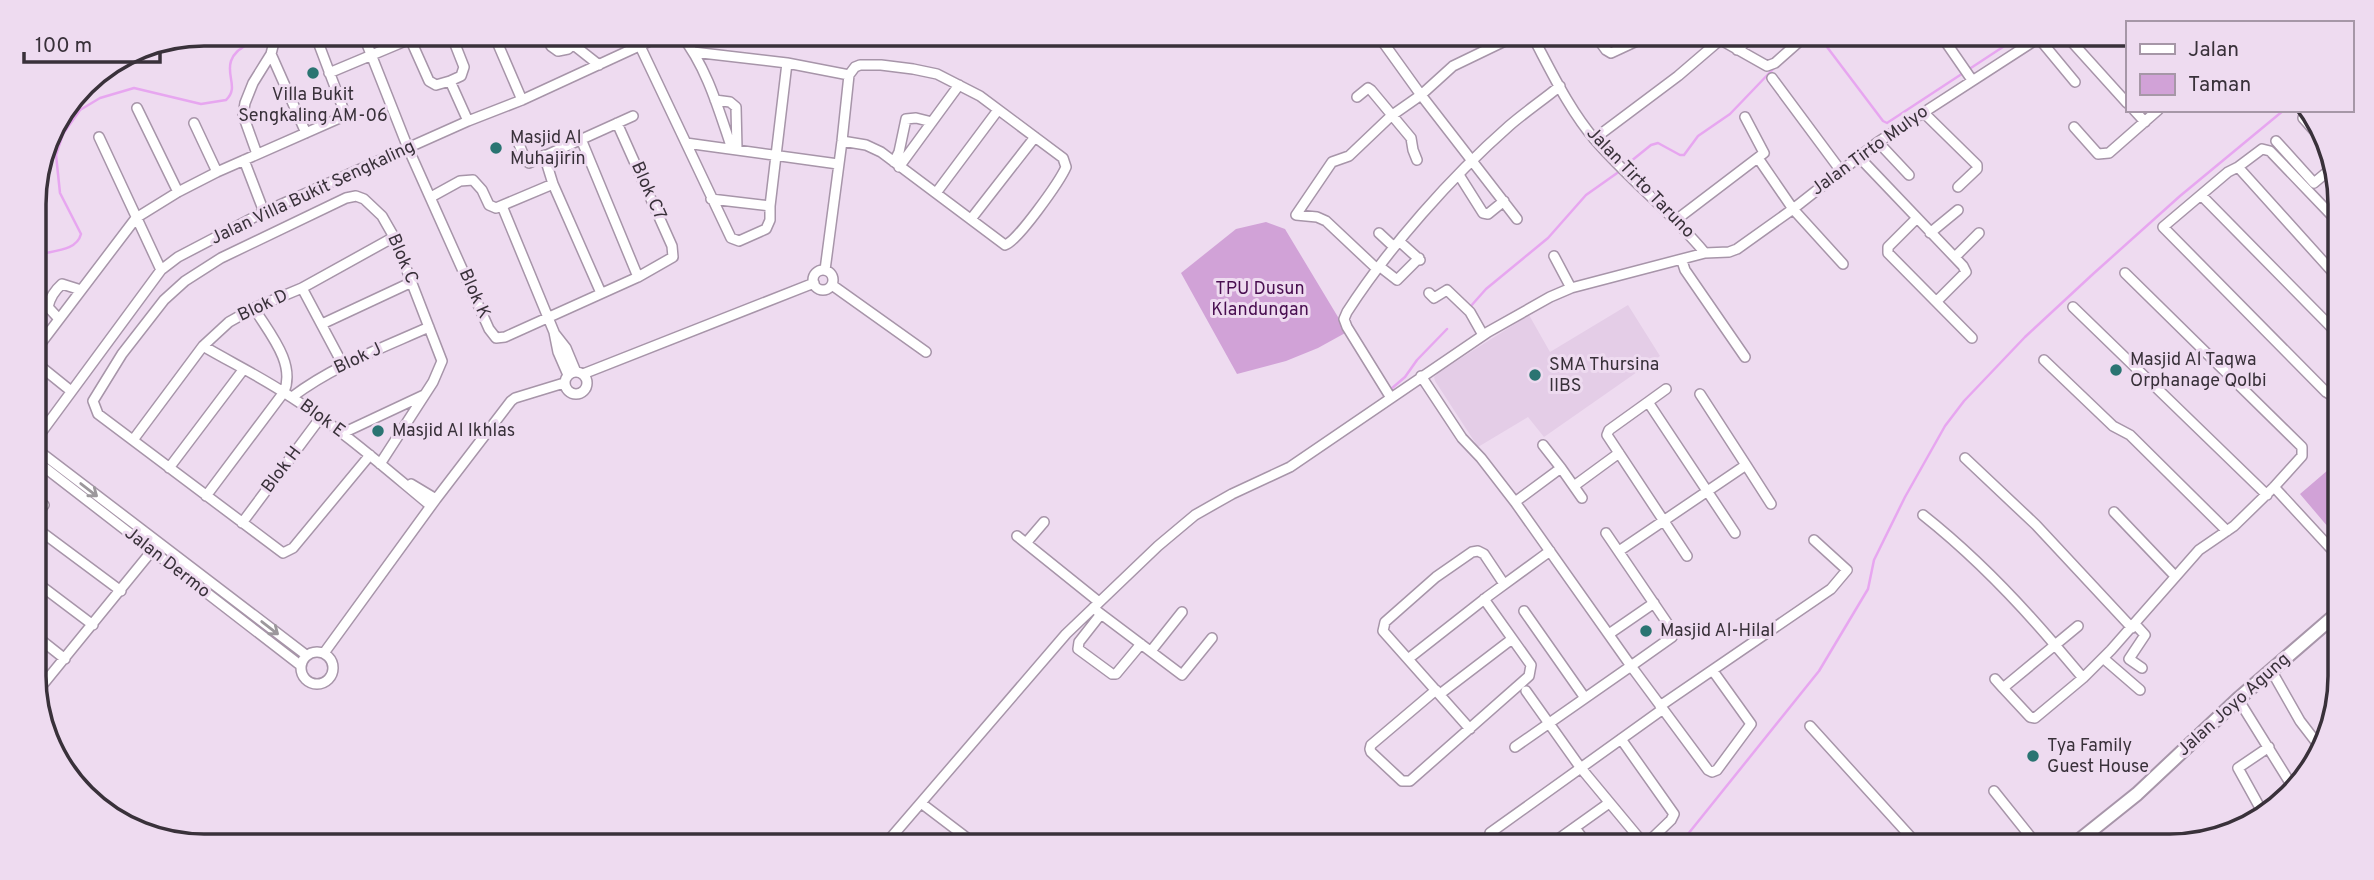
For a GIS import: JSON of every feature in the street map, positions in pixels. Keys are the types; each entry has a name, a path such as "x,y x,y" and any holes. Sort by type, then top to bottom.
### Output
{"main road":[{"name":"Jalan Joyo Agung","path":"2087,834 2137,794 2238,699 2328,621"}],"street":[{"path":"257,153 243,115 253,83 273,46"},
{"path":"46,336 136,218 217,172 342,117 344,114 341,101 319,46"},
{"name":"Blok K","path":"368,46 408,148 496,338 505,337 638,277 671,259"},
{"path":"329,73 389,46"},
{"path":"413,46 429,81 436,85 461,76 464,67 456,46"},
{"path":"499,46 522,100"},
{"path":"551,46 558,51 571,46"},
{"path":"575,46 599,65"},
{"path":"640,46 729,234 736,242 756,236 766,229 770,220 787,63"},
{"name":"Jalan Villa Bukit Sengkaling","path":"46,426 161,270 178,257 264,212 640,46"},
{"path":"689,46 715,100 734,149"},
{"path":"1386,46 1517,219"},
{"path":"1379,233 1419,259 1397,280 1378,268 1326,221 1317,217 1296,215 1332,162 1349,156 1391,116 1421,95 1453,66 1494,46"},
{"name":"Jalan Tirto Taruno","path":"1538,46 1594,139 1706,253"},
{"path":"1603,46 1611,53 1626,46"},
{"path":"1594,139 1713,46"},
{"path":"1728,46 1767,66 1775,63 1794,46"},
{"path":"1737,50 1741,46"},
{"path":"1948,46 1968,74"},
{"name":"Jalan Tirto Mulyo","path":"1098,608 1195,515 1290,467 1421,376 1525,309 1571,288 1706,253 1737,249 1878,142 1923,112 1968,74 2024,46"},
{"path":"2045,46 2075,82"},
{"path":"2076,46 2126,102"},
{"path":"693,52 787,63 849,75"},
{"path":"271,54 306,133"},
{"path":"825,270 849,75 855,67 881,65 928,71 959,85 980,96 1063,158 1066,167 1015,239 1005,245 873,148 842,141"},
{"path":"1772,78 1840,171"},
{"path":"450,81 468,121"},
{"path":"897,164 902,154 932,122 959,85"},
{"path":"1391,398 1344,319 1350,306 1397,244 1472,162 1509,126 1560,86"},
{"path":"1357,97 1368,88 1371,90 1411,138 1418,160"},
{"path":"715,100 730,102 736,107 734,149"},
{"path":"137,108 178,192"},
{"path":"936,193 998,110"},
{"path":"1923,112 1977,165 1977,169 1958,187"},
{"path":"2136,112 2145,122"},
{"path":"2074,127 2098,154 2103,155 2109,153 2156,112"},
{"path":"516,137 527,163 633,116"},
{"path":"1676,220 1764,151 1745,117"},
{"path":"902,154 906,119 932,122"},
{"path":"194,123 217,172"},
{"name":"Blok C7","path":"617,123 672,246 674,254 671,259"},
{"path":"99,137 161,270"},
{"path":"971,219 1035,137"},
{"path":"581,139 638,277"},
{"path":"2276,141 2314,183 2325,174"},
{"path":"1878,142 1909,175"},
{"path":"686,143 838,164"},
{"path":"2328,212 2270,151 2262,149 2228,172 2164,227 2328,393"},
{"path":"544,155 553,184 601,293"},
{"path":"1858,157 1955,257 1966,272 1937,301"},
{"path":"1758,158 1793,209 1843,264"},
{"path":"244,160 264,212"},
{"path":"2238,167 2328,267"},
{"path":"1459,176 1483,213 1488,214 1503,201"},
{"path":"431,197 460,181 468,180 477,182 492,208 553,184"},
{"path":"2201,195 2328,324"},
{"name":"Blok C","path":"132,440 98,414 94,407 95,396 122,354 164,300 185,281 221,258 346,198 356,196 364,199 382,216 394,237 443,361 380,464"},
{"path":"712,199 770,206"},
{"path":"502,206 554,332 558,352 573,376"},
{"path":"1930,233 1958,210"},
{"path":"1916,219 1888,247 1888,253 1972,338"},
{"path":"1955,257 1979,233"},
{"name":"Blok D","path":"132,440 203,346 229,322 254,308 302,288 394,237"},
{"path":"1554,256 1571,288"},
{"path":"1682,261 1685,270 1745,357"},
{"path":"825,270 832,274 832,285 828,289 821,289 814,282 816,273 825,270"},
{"path":"1995,678 2030,717 2035,718 2083,678 2133,626 2199,550 2227,530 2271,491 2302,456 2302,447 2125,273"},
{"path":"322,324 412,282"},
{"path":"300,665 306,655 314,651 324,653 433,502 515,398 814,282"},
{"path":"59,319 48,307 56,289 62,284 81,290"},
{"path":"832,285 926,352"},
{"path":"302,288 343,365"},
{"path":"1429,293 1434,298 1447,290 1470,312 1483,335"},
{"path":"2073,307 2328,546"},
{"path":"254,308 284,361 288,373 288,395"},
{"name":"Blok J","path":"206,496 288,395 343,365 429,327"},
{"name":"Blok E","path":"203,346 321,417 433,502"},
{"path":"2045,360 2113,426 2130,435 2227,530"},
{"path":"169,468 243,370"},
{"path":"46,371 71,391"},
{"path":"1421,376 1462,438 1515,502 1661,708 1712,772 1717,770 1751,724 1713,671"},
{"path":"1666,388 1607,435 1687,555"},
{"path":"343,433 425,394"},
{"path":"1700,394 1772,504"},
{"path":"1648,402 1735,533"},
{"name":"Blok H","path":"242,523 321,417"},
{"path":"132,440 283,553 290,551 370,455"},
{"path":"1543,445 1582,498"},
{"path":"1573,486 1619,453"},
{"path":"46,457 155,547 46,681"},
{"path":"1965,458 2145,635 2129,659 2141,668"},
{"path":"1619,551 1746,466"},
{"name":"Jalan Dermo","path":"46,468 155,547 300,665 305,680 315,684 325,682 333,669 331,659 324,653"},
{"path":"1515,502 1560,468"},
{"path":"2114,512 2175,576"},
{"path":"1923,515 1948,534 1989,574 2031,617 2083,678"},
{"path":"1026,543 1044,522"},
{"path":"1515,747 1674,633 1606,533"},
{"path":"46,535 121,591"},
{"path":"1017,536 1098,608 1182,675 1212,638"},
{"path":"1490,833 1661,708 1830,590 1846,573 1846,568 1814,540"},
{"path":"1408,659 1550,551"},
{"path":"1469,729 1383,631 1383,627 1385,622 1436,577 1472,552 1484,554 1504,584"},
{"path":"175,563 306,655"},
{"path":"46,590 93,625"},
{"path":"1484,599 1513,639 1531,665 1529,676 1407,783 1371,752 1371,745 1438,692 1513,639"},
{"path":"1609,634 1654,603"},
{"path":"1098,608 1079,642 1078,649 1112,674 1116,674 1141,644"},
{"path":"894,834 1054,647 1098,608"},
{"path":"1524,611 1585,698"},
{"path":"1151,652 1182,612"},
{"path":"2003,688 2078,626"},
{"path":"46,644 65,659"},
{"path":"2103,658 2140,690"},
{"path":"2271,670 2300,721 2315,740"},
{"path":"1526,691 1580,767 1636,834"},
{"path":"2238,699 2289,781"},
{"path":"1810,726 1908,834"},
{"path":"1621,739 1674,814 1656,834"},
{"path":"2259,807 2238,768 2269,747"},
{"path":"1994,791 2028,834"},
{"path":"921,803 962,834"},
{"path":"1566,834 1609,803"},
{"path":"1575,828 1580,834"}],"shaded area":[{"name":"SMA Thursina IIBS","path":"1628,305 1660,356 1544,437 1528,417 1478,447 1435,381 1434,377 1439,372 1529,315 1550,352"}],"green space":[{"name":"TPU Dusun Klandungan","path":"1266,222 1285,229 1347,332 1286,361 1237,374 1181,273 1236,229"},
{"path":"2328,470 2328,527 2300,494"}],"waterway":[{"path":"46,253 74,245 81,234 60,193 56,155 63,134 80,110 100,98 134,88 201,104 226,100 232,91 231,61 245,46"},
{"path":"1826,46 1887,123 2004,46"},
{"path":"1625,166 1651,145 1658,143 1684,155 1698,136 1730,114 1777,65"},
{"path":"1688,834 1819,671 1868,589 1874,560 1905,497 1945,426 1964,401 2025,337 2093,274 2180,196 2282,112"},
{"path":"1470,307 1486,289 1548,238 1586,195 1620,171"},
{"path":"1391,389 1447,329"}],"place":[{"name":"Villa Bukit Sengkaling AM-06","path":"313,73"},
{"name":"Masjid Al Muhajirin","path":"496,148"},
{"name":"Masjid Al Taqwa Orphanage Qolbi","path":"2116,370"},
{"name":"SMA Thursina IIBS","path":"1535,375"},
{"name":"Masjid Al Ikhlas","path":"378,431"},
{"name":"Masjid Al-Hilal","path":"1646,631"},
{"name":"Tya Family Guest House","path":"2033,756"}]}
